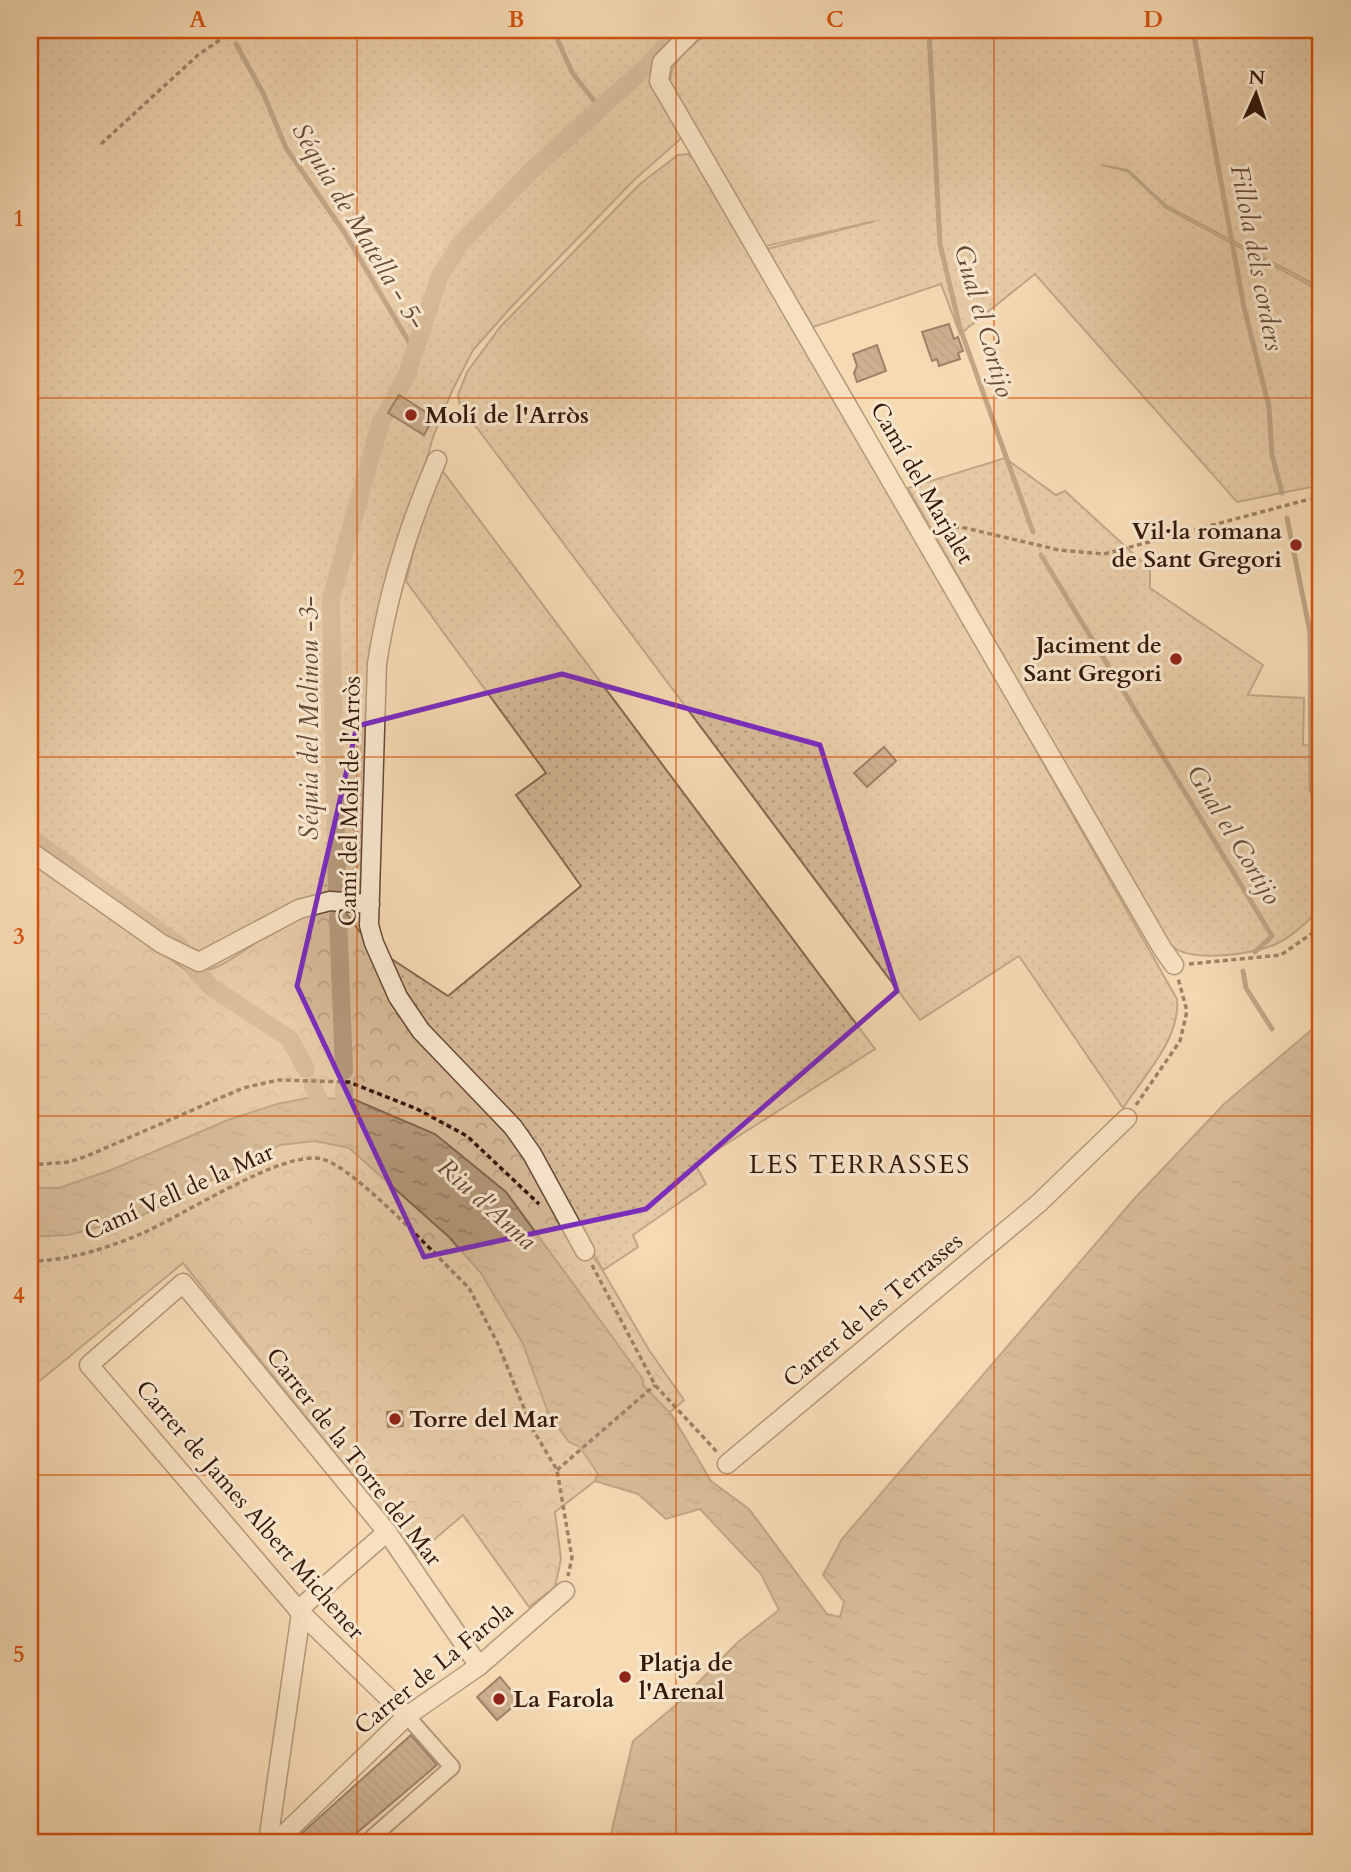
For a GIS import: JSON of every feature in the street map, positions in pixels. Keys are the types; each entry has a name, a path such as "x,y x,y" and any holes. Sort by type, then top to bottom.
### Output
{"street":[{"name":"Camí del Marjalet","path":"694,30 662,62 659,82 1161,948 1174,965"},
{"name":"Camí del Molí de l'Arròs","path":"437,460 408,526 382,628 377,664 369,925 398,997 421,1031 513,1127 532,1154 585,1251"},
{"path":"30,851 162,944 199,962 299,909 330,901 370,904"},
{"name":"Carrer de les Terrasses","path":"727,1464 1039,1203 1127,1118"},
{"name":"Carrer de James Albert Michener","path":"183,1283 89,1365 300,1611 407,1716"},
{"name":"Carrer de la Torre del Mar","path":"183,1283 387,1532 479,1666"},
{"path":"268,1842 300,1611 387,1532"},
{"name":"Carrer de La Farola","path":"276,1842 407,1716 479,1666 565,1591"},
{"path":"368,1842 452,1767 407,1716"},
{"path":"30,1838 33,1842"}],"path":[{"path":"101,144 198,55 234,30"},
{"path":"917,525 961,527 1059,550 1104,554 1310,499"},
{"path":"1127,1118 1180,1041 1187,1011 1174,965 1281,955 1321,927"},
{"path":"30,1165 69,1162 107,1149 243,1088 278,1080 348,1082 416,1109 467,1136 540,1206"},
{"name":"Camí Vell de la Mar","path":"30,1261 78,1255 130,1238 277,1164 321,1158 353,1176 469,1288 498,1345 532,1428 557,1470"},
{"path":"585,1251 655,1385 727,1464"},
{"path":"565,1591 572,1558 557,1470 655,1385"}],"highlighted area":[{"path":"562,674 820,745 897,991 646,1209 424,1257 297,986 357,726"}],"green space":[{"path":"30,30 691,30 659,61 685,135 633,181 473,350 433,437 380,626 366,918 350,918 431,1055 30,923"},
{"path":"712,30 1321,30 1321,288 1167,206 1128,170 1101,165 1127,171 1166,208 1321,291 1321,485 1237,502 1035,274 960,334 941,284 813,327 767,249 875,221 762,247 670,82 674,66 679,59"},
{"path":"688,154 696,161 832,391 1177,999 1177,1014 1167,1042 1123,1108 1019,956 920,1020 460,405 458,395 467,372 501,326 640,184 678,155"},
{"path":"1005,458 1056,495 1065,491 1150,569 1150,588 1263,665 1248,695 1304,698 1303,745 1321,746 1321,909 1284,940 1268,947 1227,955 1186,953 1169,942 1150,914 908,488"},
{"path":"436,462 875,1049 695,1164 706,1184 633,1235 638,1247 603,1270 527,1134 423,1029 387,956 448,996 581,886 516,795 546,773 406,581"},
{"path":"30,857 187,971 219,966 279,927 311,912 345,912 363,936 431,1054 522,1150 559,1213 600,1266 649,1350 684,1400 598,1474 595,1481 555,1512 561,1559 555,1587 529,1607 463,1515 416,1555 183,1263 30,1389"}],"water":[{"name":"Riu d'Anna","path":"1321,1022 1321,1842 609,1842 633,1741 677,1704 738,1642 779,1610 761,1574 700,1509 666,1519 638,1494 595,1481 598,1474 580,1447 569,1442 549,1415 523,1344 481,1273 449,1237 349,1148 315,1141 280,1145 139,1217 68,1235 30,1237 30,1188 59,1188 111,1170 228,1120 277,1104 308,1098 353,1099 435,1134 506,1192 643,1379 643,1385 672,1415 711,1481 749,1509 827,1614 840,1617 844,1602 823,1575 842,1539 1134,1199 1224,1104"}],"building":[{"path":"949,324 954,339 958,337 963,351 958,353 960,359 939,366 937,359 932,361 922,332"},
{"path":"877,345 886,371 857,382 854,373 857,366 853,354"},
{"name":"Molí de l'Arròs","path":"399,395 434,417 424,435 388,413"},
{"path":"884,747 896,761 867,787 854,773"},
{"name":"Torre del Mar","path":"402,1411 403,1426 388,1427 387,1412"},
{"name":"La Farola","path":"500,1677 520,1701 497,1720 477,1697"},
{"path":"411,1735 437,1765 346,1842 292,1842"}],"waterway":[{"path":"553,30 573,74 600,108"},
{"name":"Séquia del Molinou -3-","path":"337,892 331,599 380,424 406,377 440,275 461,243 531,171 650,63 679,30"},
{"name":"Gual el Cortijo","path":"929,30 940,244 960,328 1033,532"},
{"name":"Fillola dels corders","path":"1193,30 1244,307 1269,407 1272,455 1282,493"},
{"name":"Séquia de Matella - 5-","path":"236,44 264,95 286,148 344,232 409,342 411,353"},
{"name":"Fillola dels corders","path":"1287,518 1310,632 1311,789 1321,812"},
{"name":"Gual el Cortijo","path":"1041,555 1272,936 1255,952"},
{"path":"30,837 180,946"},
{"name":"Séquia del Molinou -3-","path":"338,917 344,1071"},
{"path":"195,970 211,987 290,1039 306,1069"},
{"path":"1243,971 1246,988 1272,1029"},
{"path":"313,1086 326,1119"},
{"name":"Séquia del Molinou -3-","path":"344,1089 345,1121"}],"place":[{"name":"Molí de l'Arròs","path":"411,415"},
{"name":"Vil·la romana de Sant Gregori","path":"1296,545"},
{"name":"Jaciment de Sant Gregori","path":"1176,659"},
{"name":"Torre del Mar","path":"395,1419"},
{"name":"Platja de l'Arenal","path":"625,1677"},
{"name":"La Farola","path":"499,1699"}],"district":[{"name":"LES TERRASSES","path":"860,1164"}]}
